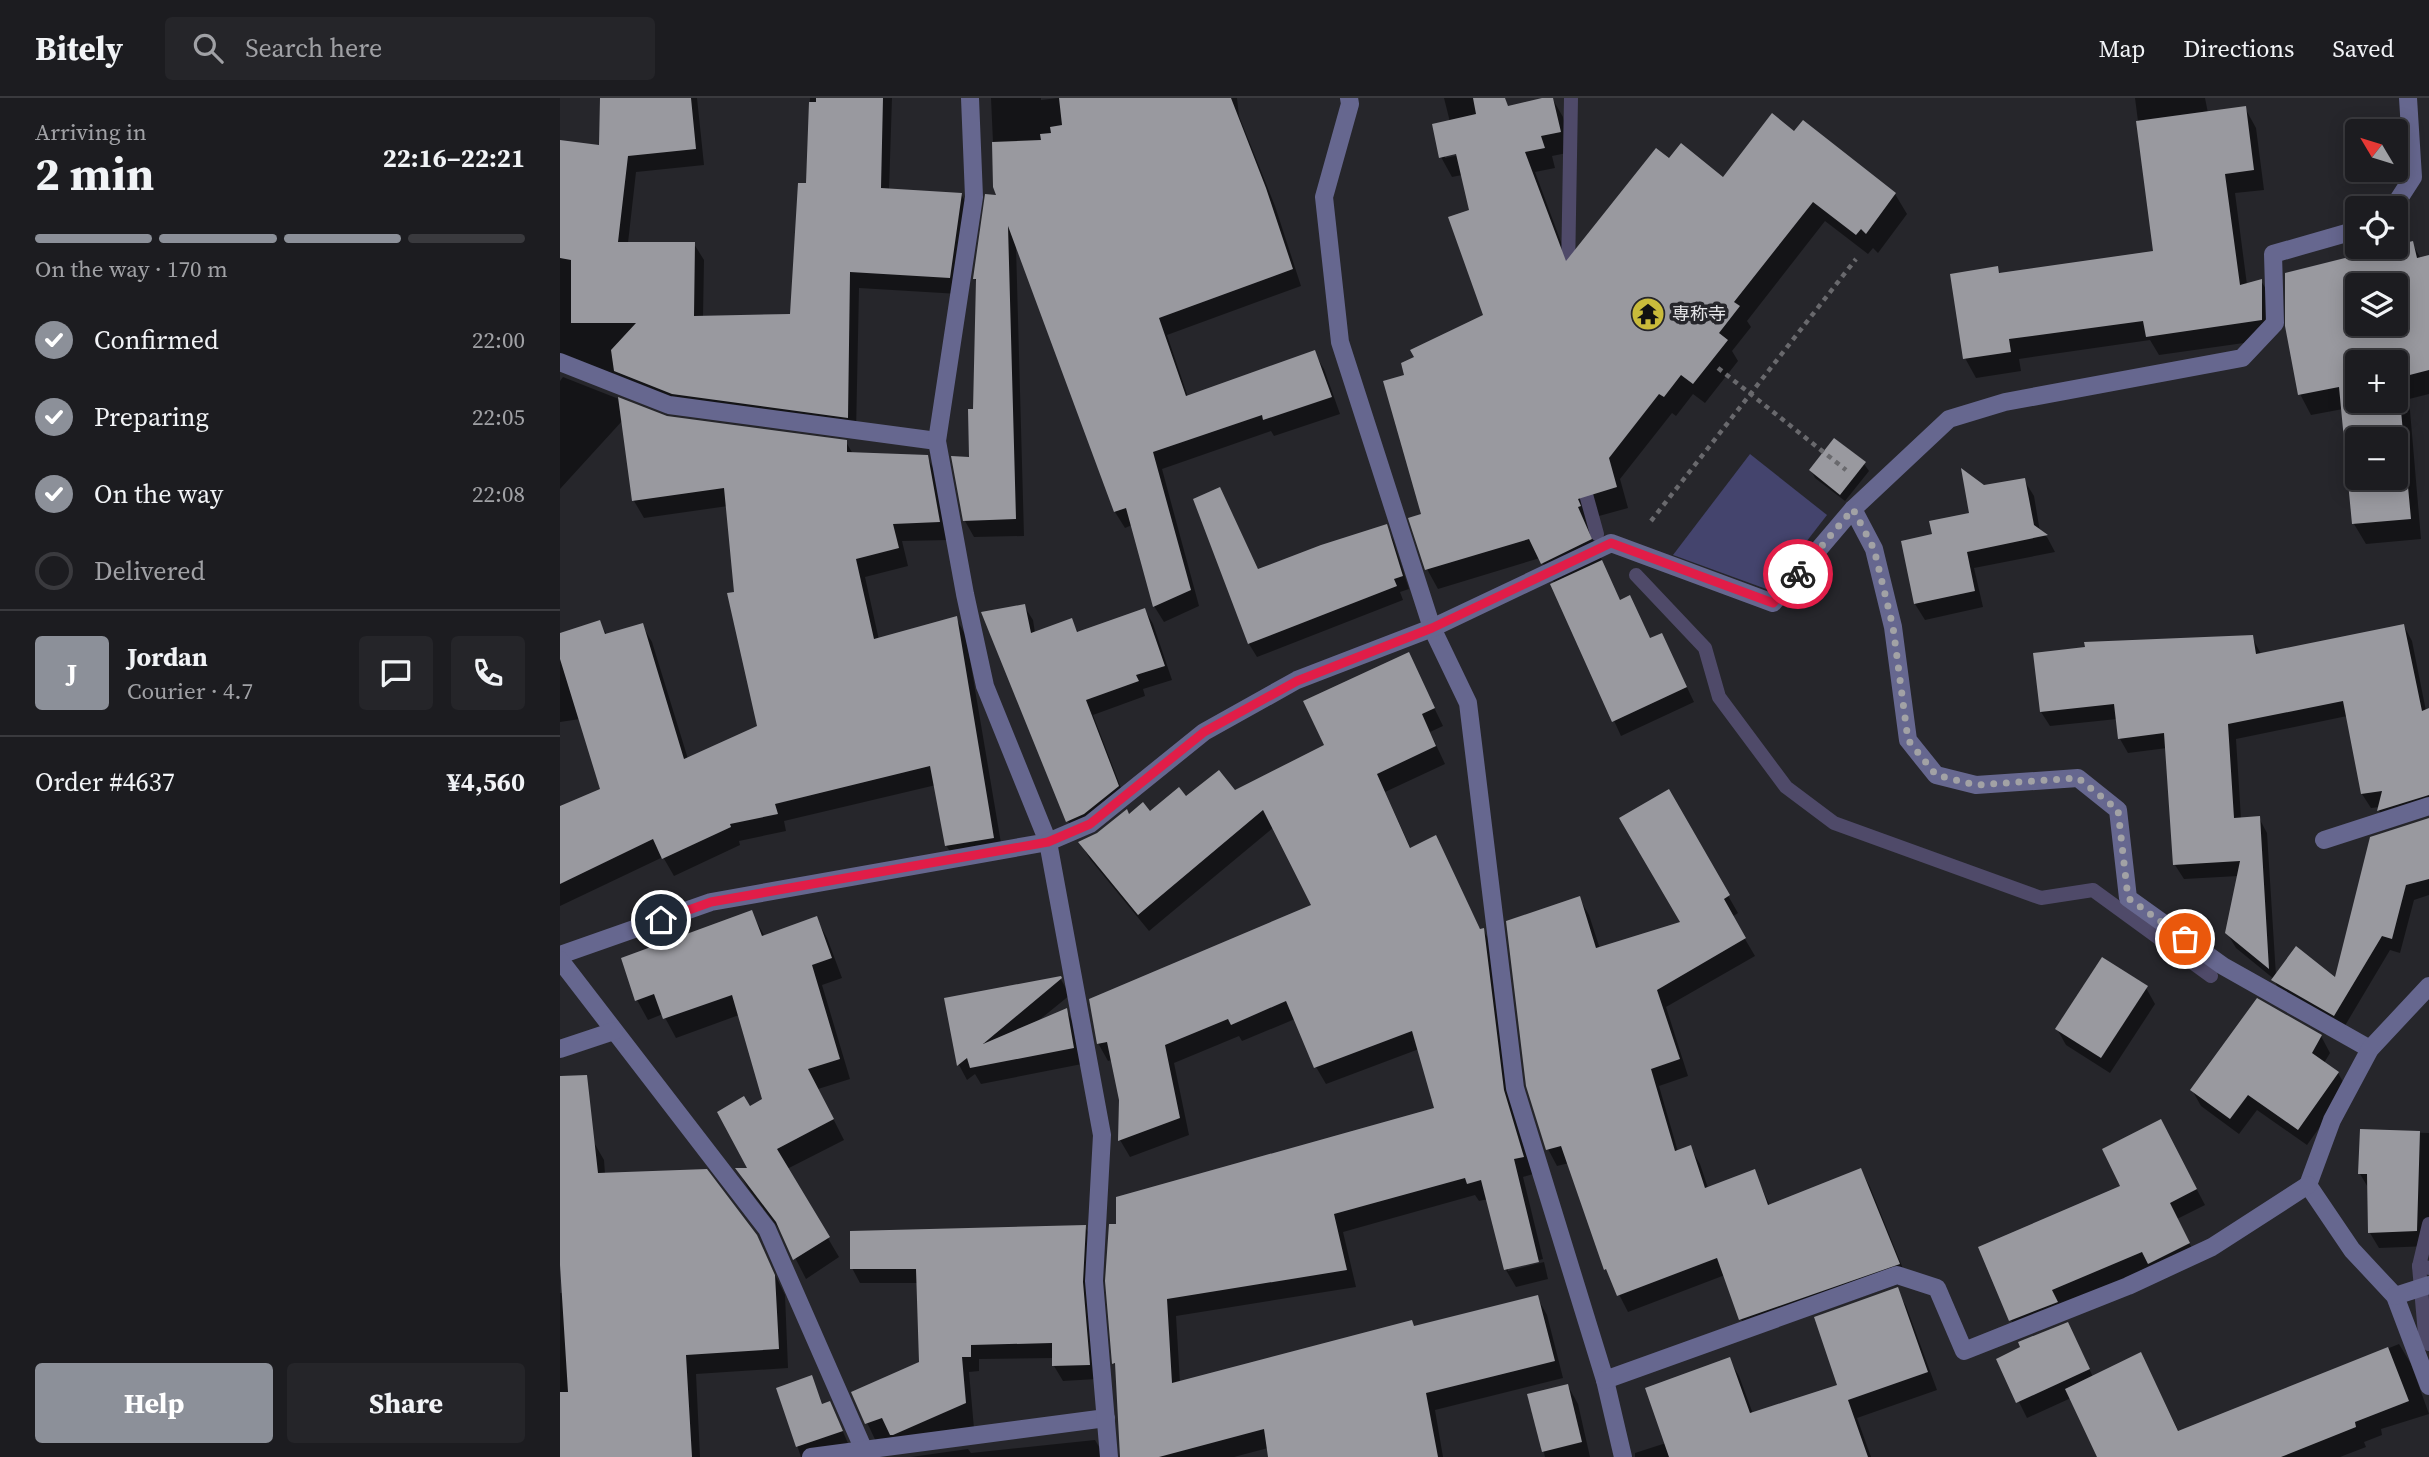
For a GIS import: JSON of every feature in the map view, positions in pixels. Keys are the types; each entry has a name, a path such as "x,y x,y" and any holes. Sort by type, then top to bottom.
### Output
{"street":[{"path":"970,98 974,197 937,441 985,686 1048,842 1102,1135 1094,1281 1109,1457"},
{"path":"1349,98 1350,104 1324,197 1340,342 1432,628 1468,703 1515,1088 1605,1380 1623,1457"},
{"path":"2401,196 2413,177 2408,98"},
{"path":"865,1453 766,1229 560,958 711,902 1048,842 1090,824 1204,732 1297,681 1432,628 1611,543 1773,603 1853,509 1949,419 2005,402 2242,358 2275,323 2273,254 2345,233"},
{"path":"560,362 669,405 937,441"},
{"path":"1853,509 1874,549 1893,627 1908,740 1936,775 1976,785 2078,778 2118,810 2128,898 2223,966 2370,1049"},
{"path":"2324,840 2429,806"},
{"path":"1605,1380 1897,1275 1937,1289 1964,1351 2128,1286 2212,1247 2308,1185 2332,1120 2370,1049 2429,986"},
{"path":"560,1049 614,1031"},
{"path":"2308,1185 2352,1250 2397,1295 2429,1386"},
{"path":"2397,1295 2429,1285"},
{"path":"811,1457 865,1453 1106,1418"}],"path":[{"path":"1629,550 1856,258"},
{"path":"1718,368 1872,491"}],"shaded area":[{"path":"1750,454 1827,515 1769,590 1673,555"}],"building":[{"path":"600,98 691,98 696,149 628,156 618,242 695,242 694,316 790,314 798,183 806,183 809,102 816,102 816,98 883,98 881,188 962,193 950,278 850,272 848,418 672,394 614,371 611,350 636,323 571,323 571,260 560,258 560,140 599,145"},
{"path":"1059,98 1231,98 1266,188 1293,269 1159,318 1186,396 1315,350 1332,397 1263,420 1262,415 1153,452 1191,590 1153,607 1126,508 1114,512 1008,226 1016,519 963,521 951,456 969,457 968,409 973,409 976,279 973,279 985,194 996,195 993,187 992,142 1041,140 1040,134 1051,133 1050,127 1062,125"},
{"path":"1473,98 1505,98 1508,106 1553,98 1561,132 1541,136 1545,148 1525,152 1566,261 1656,148 1669,158 1681,143 1723,177 1772,113 1794,131 1803,120 1896,193 1866,234 1861,229 1856,235 1813,202 1734,302 1740,306 1719,333 1728,340 1693,384 1681,375 1664,397 1659,394 1609,458 1617,487 1578,499 1581,506 1578,507 1592,539 1541,564 1529,539 1425,570 1408,518 1421,514 1383,381 1404,375 1401,363 1414,357 1410,350 1483,315 1448,217 1469,210 1456,154 1439,158 1432,124 1476,114"},
{"path":"2246,106 2254,170 2225,174 2240,285 2262,279 2262,320 2146,337 2143,321 2009,339 2011,352 1963,359 1950,274 1998,266 1999,273 2153,251 2136,121"},
{"path":"2413,241 2417,258 2429,255 2429,370 2408,375 2408,350 2345,350 2345,413 2401,413 2403,427 2345,427 2345,450 2339,387 2298,395 2285,326 2285,273 2345,258 2408,259 2408,242"},
{"path":"618,397 667,416 847,440 847,452 928,455 940,522 893,524 899,548 856,559 874,639 957,616 994,838 945,846 930,766 775,804 778,814 730,824 731,827 662,859 653,839 560,884 560,806 600,789 560,659 560,633 600,620 605,634 643,623 684,759 757,726 727,593 734,592 724,488 632,501"},
{"path":"1834,438 1866,462 1840,495 1809,470"},
{"path":"1961,468 1984,485 2025,478 2034,525 2048,535 1967,552 1975,591 1914,604 1901,541 1932,534 1929,521 1969,513"},
{"path":"2408,486 2411,519 2352,524 2349,490 2408,490"},
{"path":"1220,487 1258,569 1387,524 1403,576 1394,579 1397,586 1248,644 1193,499"},
{"path":"1602,560 1620,600 1630,595 1650,638 1662,633 1687,687 1612,722 1550,584"},
{"path":"1025,604 1031,633 1072,618 1077,632 1145,608 1165,666 1136,675 1139,681 1086,700 1119,786 1084,814 1066,822 981,612"},
{"path":"2404,624 2422,711 2429,708 2429,795 2377,811 2382,791 2361,794 2343,701 2228,724 2234,818 2260,816 2269,969 2225,933 2240,861 2173,865 2164,733 2118,739 2114,704 2040,712 2033,653 2085,647 2084,642 2253,635 2256,654"},
{"path":"1409,652 1435,708 1422,714 1436,746 1377,774 1410,848 1436,835 1480,929 1484,928 1504,1090 1524,1157 1514,1159 1539,1262 1504,1270 1481,1180 1467,1184 1465,1178 1334,1214 1347,1270 1167,1299 1172,1383 1412,1320 1414,1326 1538,1295 1555,1361 1426,1393 1438,1457 1268,1457 1264,1429 1159,1457 1120,1457 1115,1363 1112,1364 1105,1281 1109,1224 1116,1224 1116,1197 1434,1108 1412,1031 1314,1068 1286,1001 1231,1025 1228,1019 1165,1045 1180,1118 1118,1141 1119,1100 1107,1042 1097,1044 1089,999 1311,905 1263,810 1138,915 1078,842 1097,833 1127,809 1129,814 1143,802 1150,811 1179,787 1186,796 1219,770 1235,790 1324,745 1303,701"},
{"path":"1669,789 1730,895 1724,899 1746,938 1657,990 1680,1059 1651,1069 1675,1151 1691,1145 1705,1188 1755,1169 1768,1205 1861,1168 1900,1264 1739,1320 1717,1258 1617,1296 1606,1269 1604,1270 1561,1146 1546,1150 1526,1086 1506,921 1580,896 1596,948 1680,922 1619,818"},
{"path":"2429,818 2429,879 2406,885 2392,939 2382,936 2334,1016 2271,980 2296,946 2335,977 2370,837"},
{"path":"752,910 762,936 817,916 832,958 812,965 840,1059 808,1069 834,1119 777,1149 830,1237 793,1260 776,1222 735,1168 747,1168 717,1112 744,1096 750,1106 762,1099 732,995 663,1019 654,994 635,1001 621,958"},
{"path":"2102,957 2148,986 2101,1058 2055,1029"},
{"path":"1061,976 1062,978 983,1044 1067,1008 1074,1048 970,1068 967,1058 957,1066 944,998"},
{"path":"2257,998 2322,1035 2312,1053 2339,1072 2298,1130 2248,1095 2230,1119 2190,1090"},
{"path":"587,1075 598,1173 707,1169 757,1235 775,1275 779,1349 686,1355 692,1457 560,1457 560,1392 568,1392 560,1265 560,1076"},
{"path":"2161,1119 2197,1189 2170,1203 2190,1243 2148,1264 2142,1252 2052,1290 2058,1302 2009,1321 1978,1247 2120,1186 2102,1149"},
{"path":"2360,1129 2420,1131 2417,1231 2368,1233 2367,1174 2358,1174"},
{"path":"1086,1225 1083,1282 1090,1365 1052,1366 1052,1343 971,1345 971,1357 962,1357 966,1403 893,1435 890,1435 882,1418 865,1424 851,1392 919,1362 916,1269 850,1269 850,1231"},
{"path":"1898,1287 1928,1372 1848,1400 1868,1457 1669,1457 1645,1388 1730,1357 1750,1413 1837,1385 1814,1317"},
{"path":"2068,1322 2090,1369 2016,1403 1996,1359 2020,1347 2018,1342"},
{"path":"2388,1347 2409,1401 2355,1422 2356,1427 2281,1457 2097,1457 2065,1389 2141,1352 2178,1431"},
{"path":"812,1375 822,1404 830,1401 843,1431 796,1447 776,1388"},
{"path":"1568,1384 1582,1442 1542,1452 1527,1394"}],"waterway":[{"path":"1566,274 1571,98"},
{"path":"1582,480 1597,534"},
{"path":"1636,575 1705,648 1719,697 1786,787 1834,823 2041,898 2093,890 2211,976"},
{"path":"2429,1224 2419,1266 2429,1268"},
{"path":"2419,1266 2425,1334 2429,1344"}],"way so far":[{"path":"1798,574 1853,509 1874,549 1893,627 1908,740 1936,775 1976,785 2078,778 2118,810 2128,898 2185,939"}],"place":[{"name":"専称寺","path":"1648,314"}],"route":[{"path":"661,920 711,902 1048,842 1090,824 1204,732 1297,681 1432,628 1611,543 1773,603 1798,574"}]}
